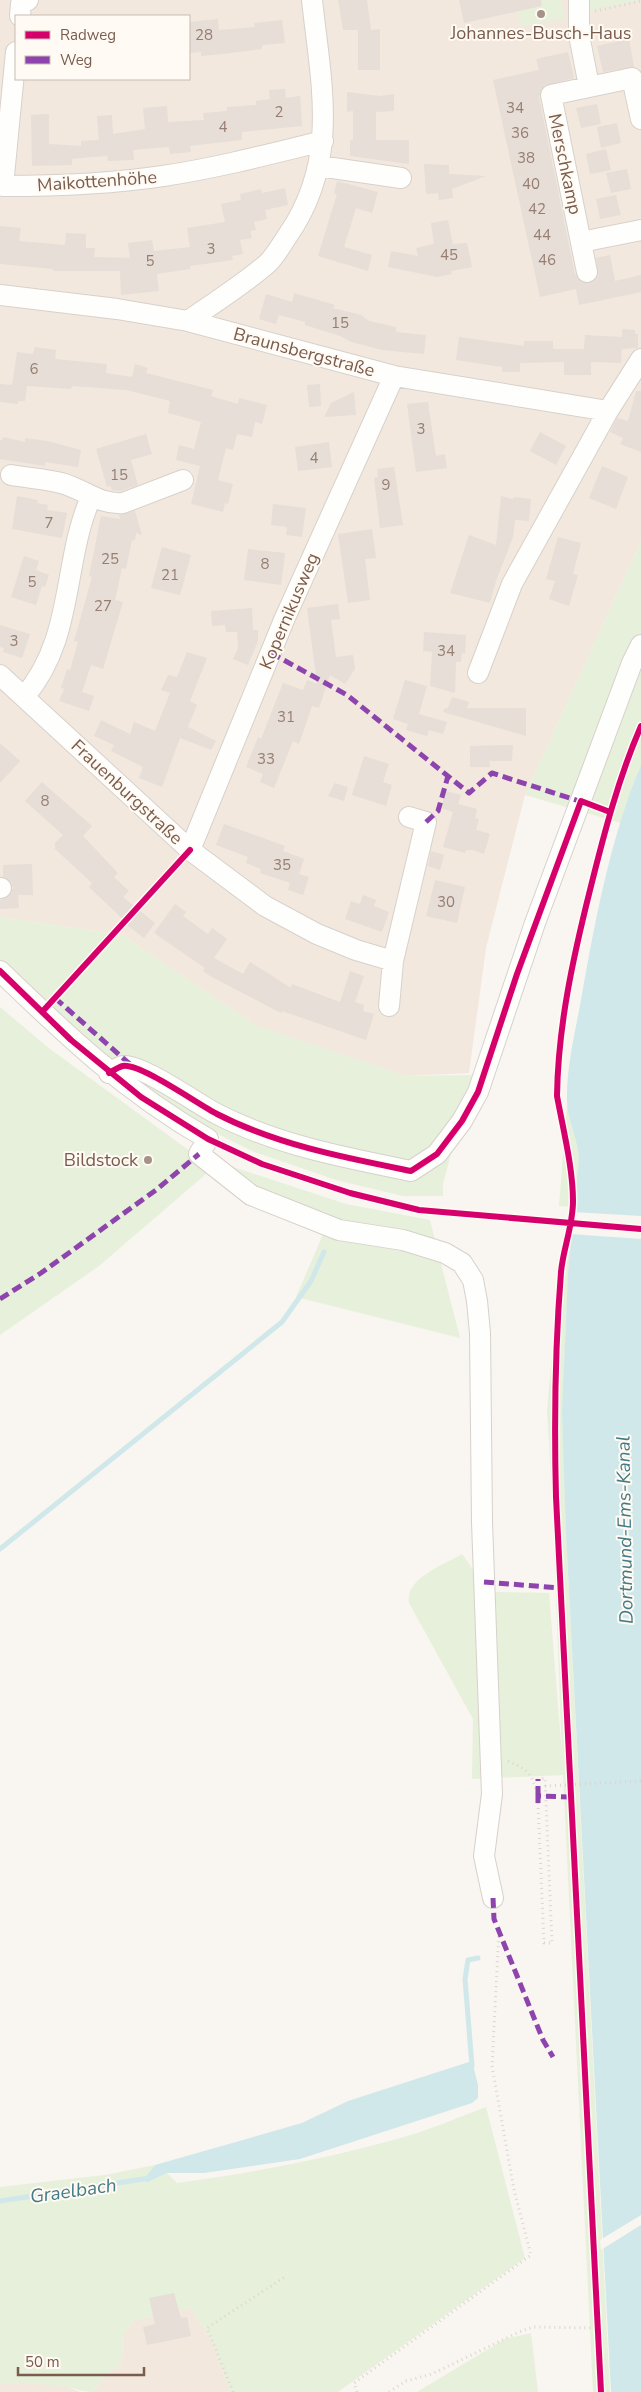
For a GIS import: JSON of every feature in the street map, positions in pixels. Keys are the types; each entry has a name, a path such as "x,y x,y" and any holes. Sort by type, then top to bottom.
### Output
{"street":[{"path":"20,15 21,4 28,0"},
{"path":"188,321 269,262 299,218 319,166 323,141 324,111 312,0"},
{"path":"579,7 579,36 590,86"},
{"name":"Maikottenhöhe","path":"15,62 3,186 50,186 162,176 213,167 323,141"},
{"name":"Merschkamp","path":"588,272 550,95 632,78 641,119"},
{"path":"319,166 401,178"},
{"path":"581,242 641,230"},
{"name":"Braunsbergstraße","path":"0,295 117,309 188,321 394,376 608,411"},
{"path":"478,673 512,584 608,411 641,359"},
{"name":"Kopernikusweg","path":"190,850 284,620 394,376"},
{"path":"11,475 61,483 77,488 91,497 104,502 123,503 183,480"},
{"path":"24,697 40,679 59,629 81,525 91,497"},
{"path":"109,1073 122,1066 133,1067 178,1090 217,1114 250,1129 339,1157 411,1171 437,1154 462,1122 478,1092 535,923 632,663 641,645"},
{"name":"Frauenburgstraße","path":"0,675 190,850 265,906 317,934 356,950 393,961"},
{"path":"388,1006 393,961 417,819"},
{"path":"0,971 71,1040 109,1073 180,1123 208,1139 199,1154 251,1195 339,1230 402,1240 445,1253 462,1263 472,1280 477,1301 480,1334 482,1522 492,1794 484,1856 493,1898"}],"path":[{"path":"579,7 641,2"},
{"path":"491,1758 525,1769 533,1779 538,1796"},
{"path":"538,1779 545,1778 552,1943 544,1943 538,1802"},
{"path":"545,1786 641,1781"},
{"path":"357,2392 354,2383 531,2255 506,2151 492,2066 499,1931"},
{"path":"233,2392 207,2328 286,2276"},
{"path":"389,2392 406,2381 432,2374 533,2327 598,2328"}],"shaded area":[{"path":"0,0 641,0 641,541 525,795 486,948 469,1073 406,1076 256,1026 122,935 0,917"},
{"path":"191,2308 211,2339 230,2392 92,2392 108,2373 122,2364 123,2334 135,2320"},
{"path":"29,2382 68,2387 80,2392 0,2392 0,2383"}],"green space":[{"name":"Johannes-Busch-Haus","path":"515,0 561,0 565,18 521,27"},
{"path":"587,0 641,0 587,12"},
{"path":"641,541 641,765 621,823 525,795"},
{"path":"0,917 122,935 255,1025 406,1076 472,1075 443,1184 443,1196 403,1196 336,1180 252,1151 188,1119 135,1082 0,961"},
{"path":"0,1007 50,1049 213,1168 99,1266 0,1335"},
{"path":"568,1092 580,1160 575,1207 559,1206"},
{"path":"221,1163 346,1204 430,1220 460,1338 296,1297 324,1232"},
{"path":"563,1235 572,1235 566,1310 564,1385 566,1534 610,2392 593,2392 563,1775 472,1779 473,1719 409,1603 409,1594 419,1579 462,1554 489,1592 549,1593 562,1755 552,1491 547,1411"},
{"path":"486,2107 525,2258 338,2392 230,2392 211,2339 191,2308 135,2320 123,2334 122,2364 108,2373 92,2392 41,2384 0,2383 0,2187 105,2175 155,2165 146,2176 146,2183 167,2173 177,2183 232,2175 288,2165 397,2139"},
{"path":"531,2333 538,2392 417,2392 505,2339"}],"water":[{"name":"Dortmund-Ems-Kanal","path":"641,765 641,2392 611,2392 566,1534 562,1412 568,1274 579,1158 569,1116 567,1089 569,1063 605,881 630,793"},
{"path":"472,2061 478,2085 478,2098 472,2103 300,2159 204,2173 167,2173 146,2183 146,2176 155,2165 302,2123 348,2101"}],"pier":[{"path":"572,1212 641,1216 641,1239 570,1234"},
{"path":"641,2215 641,2225 601,2250 600,2240"}],"building":[{"path":"338,0 367,0 371,30 380,29 380,70 358,70 358,30 343,30"},
{"name":"Johannes-Busch-Haus","path":"459,0 541,0 542,6 464,23"},
{"path":"218,19 219,30 255,27 254,23 282,20 285,43 262,45 262,49 201,56 201,52 190,53 190,22"},
{"path":"629,39 634,67 603,72 597,46"},
{"path":"568,52 574,78 544,86 539,97 575,274 583,283 594,281 598,275 596,258 610,255 615,281 641,275 641,292 579,305 576,289 540,297 493,80 539,70 536,59"},
{"path":"285,89 286,98 300,96 302,126 242,132 242,140 190,146 191,152 170,154 169,147 133,150 134,160 108,161 107,156 72,159 72,165 32,166 31,115 49,114 49,144 81,146 81,141 99,140 97,116 112,115 113,134 145,129 143,108 167,106 168,122 204,120 203,113 227,111 227,107 256,105 256,101 270,99 269,90"},
{"path":"347,92 380,96 394,94 394,111 376,112 376,140 409,140 409,164 350,156 350,140 353,140 353,111 347,112"},
{"path":"597,104 601,124 581,128 576,108"},
{"path":"617,123 621,143 601,148 597,127"},
{"path":"606,149 611,170 590,174 586,154"},
{"path":"424,164 449,165 449,174 486,176 452,189 453,198 439,200 438,193 426,194"},
{"path":"627,169 631,189 611,193 606,173"},
{"path":"337,181 378,192 372,213 356,208 344,247 372,255 368,271 318,256 337,194 334,193"},
{"path":"285,188 288,205 265,210 267,219 254,222 256,230 250,231 252,238 240,240 243,254 232,256 233,260 190,266 190,269 157,274 159,291 121,295 120,271 53,271 53,269 0,264 0,226 21,228 19,241 65,245 66,233 86,234 86,248 95,248 94,257 130,258 128,243 152,240 154,251 190,247 187,228 225,222 221,204 241,200 240,194 261,189 262,193"},
{"path":"616,195 621,215 600,219 596,199"},
{"path":"448,220 453,244 467,243 472,267 451,271 452,274 437,277 388,267 391,251 418,256 416,248 434,244 431,223"},
{"path":"294,293 335,305 333,308 361,315 369,321 396,327 396,332 426,335 424,354 382,350 348,341 340,336 305,325 305,322 279,315 276,324 259,319 266,294 292,302"},
{"path":"622,329 635,330 635,334 638,334 638,348 622,349 622,345 621,363 591,362 591,375 564,375 564,362 520,363 520,372 502,372 502,367 456,360 459,337 524,346 524,341 553,341 553,349 584,349 585,335 622,337"},
{"path":"35,347 56,350 55,359 107,364 106,373 132,377 135,364 148,368 146,373 213,390 211,396 238,404 239,398 267,405 262,424 255,422 252,437 237,434 233,450 226,448 218,480 233,484 228,504 225,503 223,512 191,504 200,466 176,460 179,445 194,449 201,422 168,413 170,401 126,390 72,386 71,389 27,386 25,401 18,401 18,404 0,402 0,384 12,385 17,352 33,354"},
{"path":"320,384 321,406 309,407 307,385"},
{"path":"636,391 641,391 641,452 620,444 623,438 610,432 617,418 628,421"},
{"path":"354,392 356,415 324,417 331,403"},
{"path":"428,402 436,456 445,454 447,468 416,472 407,404"},
{"path":"540,432 566,446 556,465 530,451"},
{"path":"146,434 152,454 131,460 138,485 121,491 112,490 110,486 107,487 96,449"},
{"path":"3,437 25,442 25,438 47,441 81,450 78,467 45,462 45,466 0,459 0,440"},
{"path":"329,442 332,467 298,471 295,447"},
{"path":"602,466 628,477 616,509 589,498"},
{"path":"394,467 403,525 380,528 374,478 378,477 377,469"},
{"path":"17,496 38,500 37,503 48,505 47,510 67,513 62,538 12,529"},
{"path":"501,496 513,499 514,497 531,499 529,521 515,520 513,537 496,581 490,603 450,593 469,535 496,545"},
{"path":"273,504 306,508 302,537 286,535 287,527 271,525"},
{"path":"135,511 142,535 136,533 135,540 132,540 126,569 122,568 115,600 123,602 103,669 91,665 82,692 94,696 89,711 59,701 64,689 61,688 67,669 70,670 78,642 74,641 92,577 89,576 101,516 120,519 119,515"},
{"path":"372,529 376,558 365,559 370,600 348,603 338,534"},
{"path":"558,537 581,543 573,574 578,575 569,606 549,599 555,581 546,579"},
{"path":"162,547 191,555 180,595 151,588"},
{"path":"248,549 285,553 281,585 244,580"},
{"path":"24,556 39,561 36,570 49,575 45,587 42,586 36,605 11,597"},
{"path":"338,604 340,619 331,620 336,657 353,655 355,669 345,684 330,675 319,708 312,706 299,744 293,741 274,788 260,782 263,774 246,767 258,737 261,739 283,683 303,690 307,680 317,684 307,608"},
{"path":"252,608 253,630 258,630 258,641 248,665 233,659 238,648 237,632 226,632 225,625 212,626 211,611"},
{"path":"0,625 30,634 22,658 3,652 4,648 0,647"},
{"path":"424,632 466,635 465,654 462,653 461,662 456,662 455,693 430,686 432,652 423,651"},
{"path":"187,652 207,658 190,701 197,705 188,727 216,741 211,750 180,738 162,787 139,778 143,767 111,751 114,745 94,736 101,720 130,734 134,722 155,731 170,693 161,690 168,675 177,677"},
{"path":"405,680 427,686 419,714 447,722 443,734 429,730 427,736 406,730 408,724 393,719"},
{"path":"452,697 469,702 467,708 526,708 526,736 443,712 444,709 448,708"},
{"path":"0,743 20,761 0,783"},
{"path":"513,745 512,761 489,761 490,767 470,767 470,746"},
{"path":"364,756 389,764 383,782 392,785 386,806 352,795"},
{"path":"42,782 92,826 83,836 118,873 114,877 129,891 123,897 155,923 144,938 127,925 89,887 92,883 55,849 55,843 63,835 25,801"},
{"path":"335,783 348,787 344,801 328,796"},
{"path":"446,791 461,795 458,804 477,809 475,818 479,819 476,830 490,834 484,854 472,850 466,850 465,853 443,847 453,812 441,808"},
{"path":"224,824 285,846 283,851 304,859 299,874 309,877 303,895 288,890 290,883 260,873 261,869 246,863 248,857 216,845"},
{"path":"431,851 444,855 440,870 428,866"},
{"path":"32,864 33,895 18,895 19,908 0,909 0,900 7,898 13,888 11,882 3,877 3,865"},
{"path":"435,880 465,887 457,923 426,916"},
{"path":"363,895 376,900 374,906 389,912 382,932 345,919 351,901 360,904"},
{"path":"175,904 186,912 183,916 208,934 212,928 227,939 214,958 243,974 250,962 291,988 292,984 340,1002 350,971 364,976 355,1002 364,1005 363,1011 374,1014 366,1040 282,1011 281,1013 210,976 203,971 205,968 154,933"},
{"path":"174,2293 181,2318 187,2317 191,2336 147,2345 143,2327 155,2324 149,2298"}],"waterway":[{"path":"0,1549 282,1322 311,1281 324,1252"},
{"path":"472,2066 465,1979 468,1960 478,1958"},
{"name":"Graelbach","path":"0,2201 150,2178"}],"marked path":[{"path":"271,653 347,695 469,793 492,773 585,803"},
{"path":"426,822 438,811 448,776"},
{"path":"55,998 132,1066"},
{"path":"0,1299 41,1273 156,1190 199,1154"},
{"path":"484,1582 560,1588"},
{"path":"538,1779 538,1796"},
{"path":"538,1803 538,1796 570,1797"},
{"path":"493,1898 494,1919 543,2040 553,2057"}],"cycle path":[{"path":"601,2392 556,1497 557,1328 562,1263 573,1201 570,1162 557,1096 563,1018 578,941 612,807 625,766 641,726"},
{"path":"109,1073 123,1066 131,1067 155,1077 217,1114 263,1134 312,1149 411,1171 437,1154 462,1121 478,1092 517,974 581,801 610,812"},
{"path":"42,1012 190,850"},
{"path":"0,971 71,1040 141,1097 208,1139 262,1164 350,1193 419,1210 641,1229"}],"place":[{"name":"Johannes-Busch-Haus","path":"541,14"},
{"name":"Bildstock","path":"148,1160"}]}
